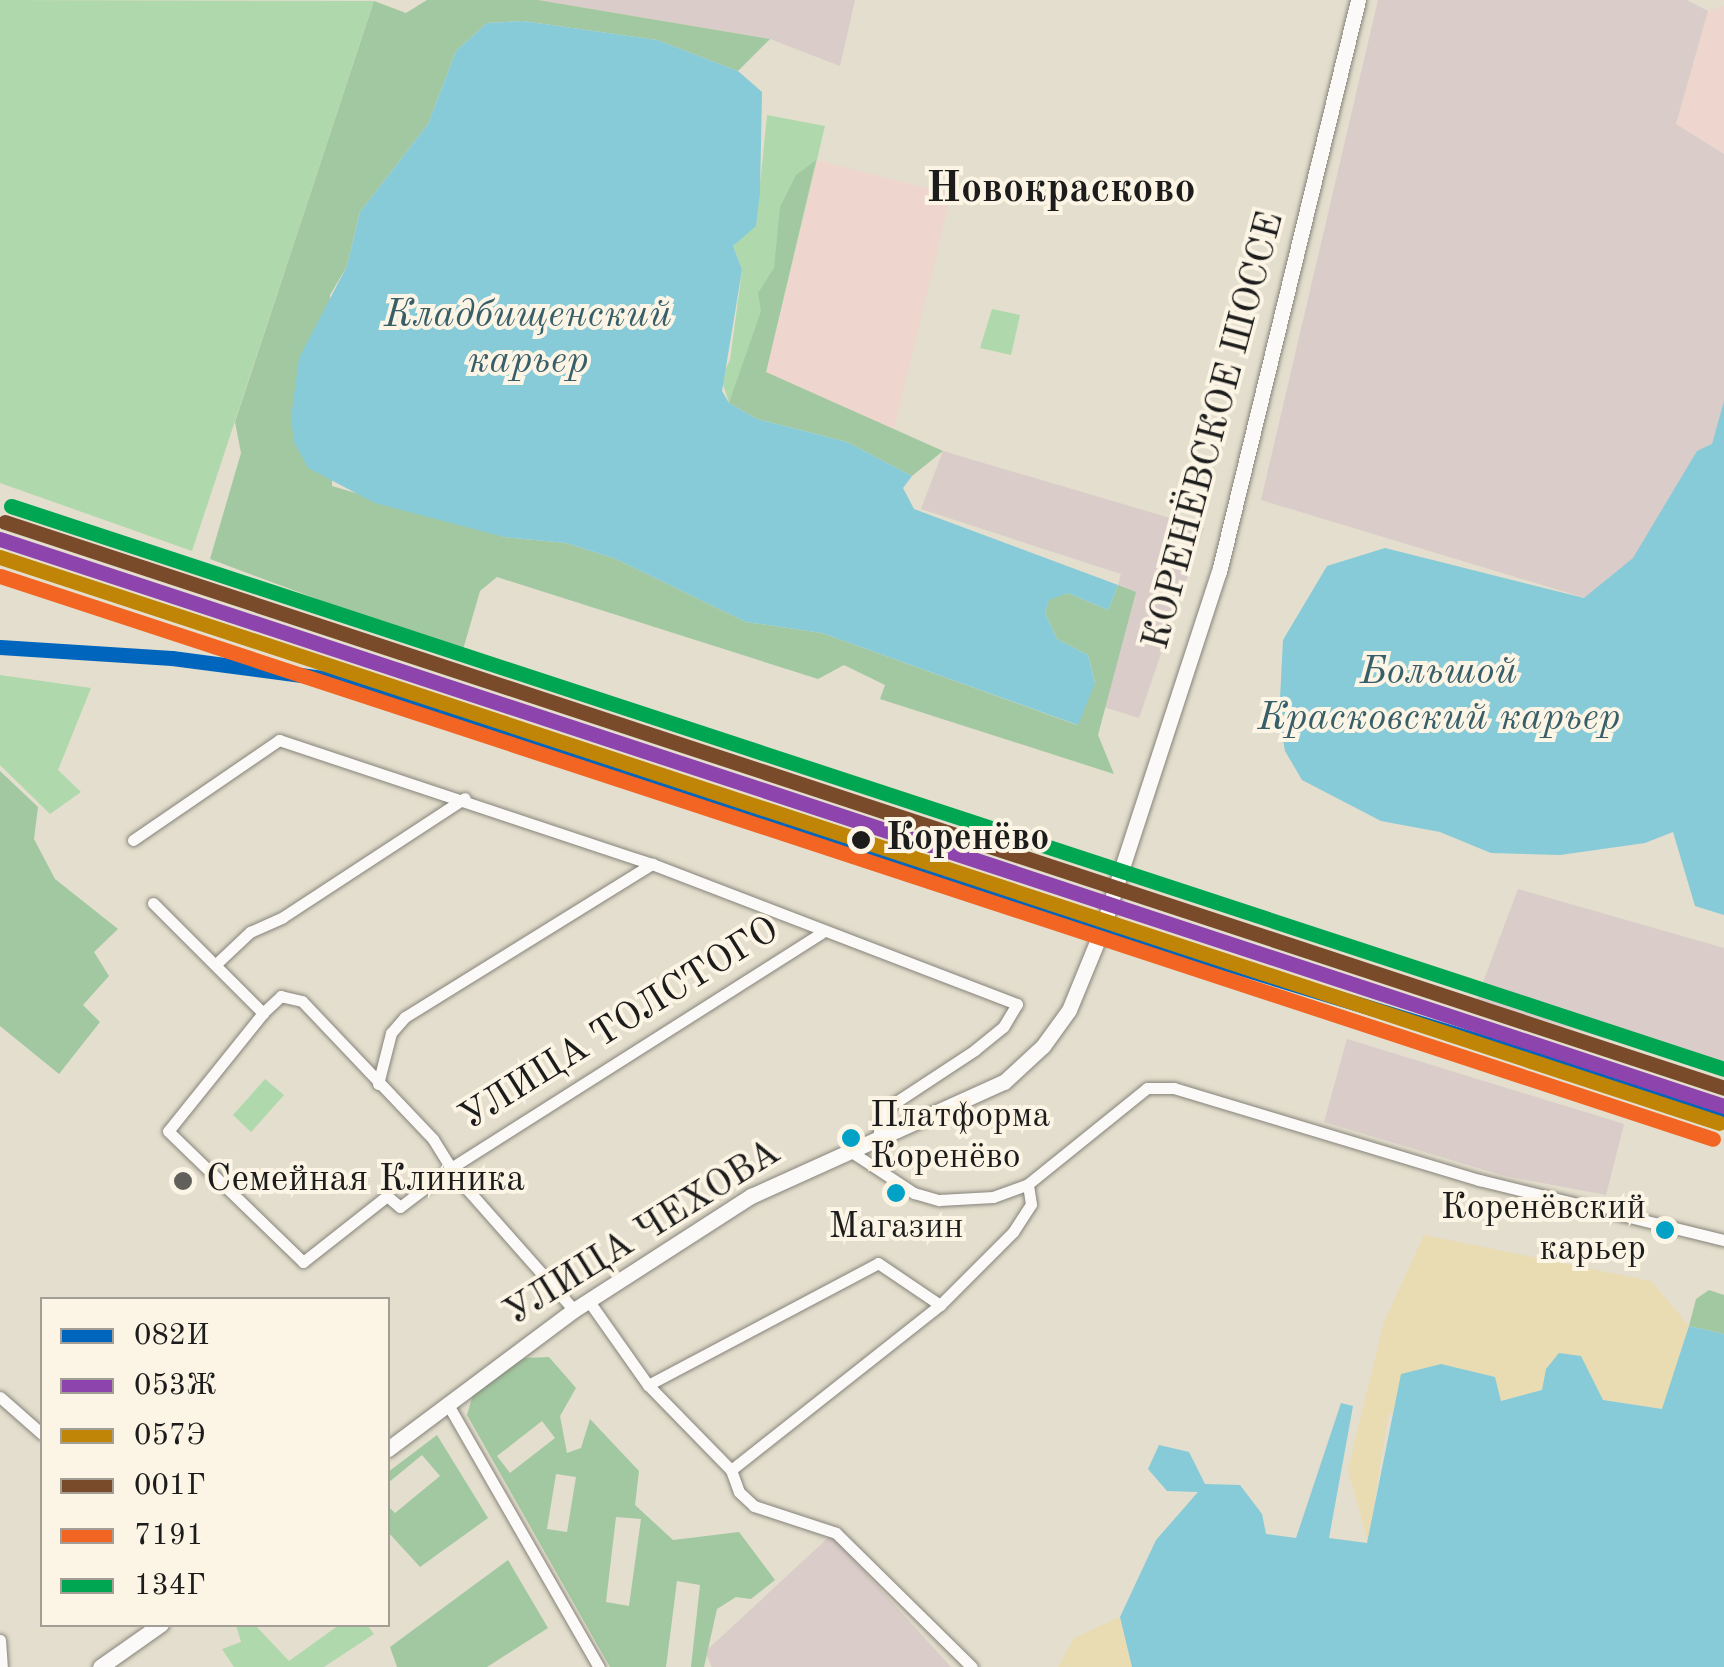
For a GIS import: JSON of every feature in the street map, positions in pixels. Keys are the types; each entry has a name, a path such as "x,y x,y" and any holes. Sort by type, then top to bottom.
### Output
{"main road":[{"name":"КОРЕНЁВСКОЕ ШОССЕ","path":"1101,932 1228,541 1358,0"},
{"name":"УЛИЦА ЧЕХОВА","path":"390,1447 581,1305 751,1196 1004,1082 1043,1046 1068,1010 1101,932"},
{"path":"100,1667 157,1627"}],"street":[{"path":"134,840 280,740 465,798 652,864 821,933 1017,1004 989,1038 881,1112 878,1140"},
{"path":"216,964 250,932 283,917 465,798"},
{"path":"378,1084 390,1033 405,1016 652,864"},
{"path":"154,904 263,1013 281,996 302,1001 581,1305 648,1385 732,1470 739,1492 754,1506 836,1533 972,1667"},
{"name":"УЛИЦА ТОЛСТОГО","path":"263,1013 168,1131 304,1262 387,1196 400,1207 452,1168 821,933"},
{"path":"850,1151 890,1183 939,1200 993,1197 1028,1184 1129,1098 1147,1088 1174,1088 1479,1180 1724,1240"},
{"path":"732,1470 940,1305 1013,1232 1031,1204 1028,1184"},
{"path":"648,1385 878,1263 940,1305"},
{"path":"0,1398 40,1432"},
{"path":"448,1403 599,1667"},
{"path":"0,1640 2,1667"}],"shaded area":[{"path":"538,0 855,0 840,66 770,39"},
{"path":"1378,0 1687,0 1708,11 1676,124 1724,154 1724,402 1712,445 1633,559 1585,598 1261,500"},
{"path":"1724,6 1724,153 1676,124 1708,11"},
{"path":"816,160 951,194 894,430 766,372"},
{"path":"943,451 1204,528 1139,718 1104,707 1135,592 1118,585 1121,574 921,509"},
{"path":"1518,889 1724,948 1724,1073 1476,1001"},
{"path":"1347,1039 1624,1124 1606,1195 1505,1176 1324,1122"},
{"path":"831,1535 951,1667 712,1667 705,1652"}],"green space":[{"path":"0,0 374,1 192,551 0,483"},
{"path":"427,0 538,0 770,39 738,71 657,40 523,21 487,23 456,51 428,124 360,212 347,266 330,295 332,486 504,537 566,543 616,559 746,622 822,633 1077,725 1095,682 1088,655 1057,639 1045,613 1049,599 1068,593 1108,610 1118,585 1136,592 1098,735 1114,774 880,699 885,685 844,665 818,679 497,577 480,591 462,653 210,559 241,453 235,422 374,1 406,13"},
{"path":"767,115 825,126 766,372 729,403 721,378 730,360 742,271 733,246 756,225"},
{"path":"816,160 766,372 943,451 912,476 847,442 757,419 729,403 761,311 758,293 774,268 780,207 796,175"},
{"path":"992,309 1020,315 1011,355 980,348"},
{"path":"0,675 91,688 58,770 81,792 50,814 0,765"},
{"path":"0,771 38,807 34,839 55,879 118,929 94,952 109,976 83,1005 100,1022 59,1074 0,1026"},
{"path":"265,1079 284,1095 251,1132 233,1115"},
{"path":"1709,1290 1724,1295 1724,1334 1689,1326 1696,1299"},
{"path":"549,1357 576,1388 560,1416 567,1453 581,1448 590,1419 639,1471 635,1505 673,1540 739,1532 775,1580 751,1599 736,1597 717,1609 704,1667 691,1667 700,1585 677,1581 666,1667 610,1667 467,1415 475,1387 525,1358","holes":["542,1421 555,1438 510,1473 497,1456","556,1474 576,1477 567,1532 547,1529","616,1517 641,1519 629,1606 606,1602"]},
{"path":"437,1435 488,1518 420,1567 390,1534 390,1508 395,1513 440,1476 422,1455 390,1481 390,1470"},
{"path":"508,1560 548,1628 487,1667 397,1667 390,1647"},
{"path":"237,1627 257,1627 289,1661 336,1627 369,1627 374,1634 324,1667 234,1667 222,1649 241,1642"}],"sand":[{"path":"1424,1235 1651,1281 1689,1326 1663,1409 1603,1400 1581,1357 1546,1369 1542,1390 1500,1401 1494,1377 1441,1364 1388,1416 1368,1543 1348,1469 1384,1322"},
{"path":"1120,1617 1132,1667 1058,1667 1074,1638"}],"water":[{"name":"Кладбищенский карьер","path":"523,21 657,40 738,71 762,92 756,226 733,246 742,270 722,391 729,403 757,419 847,442 912,476 903,488 914,509 1118,585 1108,610 1068,593 1049,600 1045,613 1057,639 1088,655 1095,683 1078,725 822,633 746,622 616,559 566,543 504,537 375,503 308,468 294,442 291,418 299,358 347,266 360,212 428,124 456,51 487,23"},
{"name":"Большой Красковский карьер","path":"1724,401 1724,915 1695,906 1673,832 1645,843 1560,855 1491,853 1440,832 1381,821 1302,780 1285,751 1279,718 1283,640 1327,566 1385,548 1584,598 1633,558 1697,451 1712,444"},
{"name":"Коренёвский карьер","path":"1689,1326 1724,1334 1724,1667 1132,1667 1120,1617 1156,1540 1198,1492 1167,1491 1148,1469 1159,1445 1189,1452 1205,1484 1240,1485 1262,1514 1266,1534 1296,1538 1341,1403 1353,1406 1329,1538 1367,1543 1401,1374 1441,1364 1495,1377 1501,1401 1542,1390 1546,1369 1559,1353 1581,1356 1603,1400 1662,1409"}],"transit line":[{"name":"134Г","path":"11,506 1724,1069"},
{"name":"001Г","path":"5,522 1724,1088"},
{"name":"053Ж","path":"0,539 1724,1106"},
{"name":"057Э","path":"0,557 1719,1123"},
{"name":"7191","path":"0,576 1713,1139"},
{"name":"082И","path":"0,647 172,658 363,683 1208,958 1724,1116"}],"place":[{"name":"Коренёво","path":"861,840"},
{"name":"Платформа Коренёво","path":"851,1138"},
{"name":"Семейная Клиника","path":"183,1181"},
{"name":"Магазин","path":"896,1193"},
{"name":"Коренёвский карьер","path":"1665,1230"}],"district":[{"name":"Новокрасково","path":"1061,190"}]}
